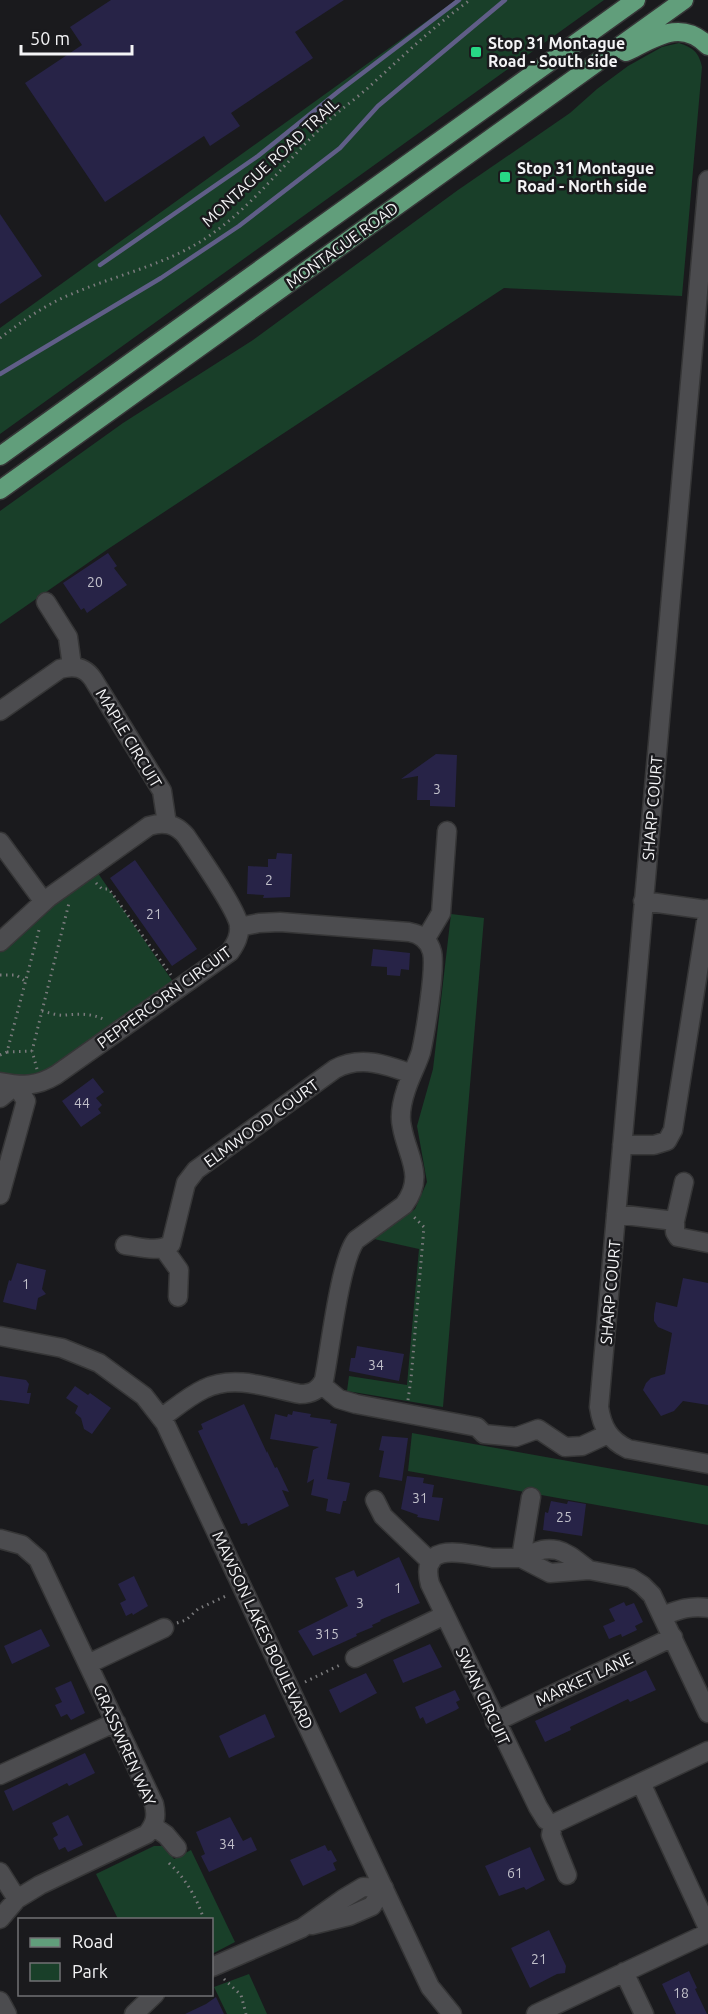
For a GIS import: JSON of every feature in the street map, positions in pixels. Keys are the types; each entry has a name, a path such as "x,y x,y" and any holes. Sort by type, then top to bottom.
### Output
{"main road":[{"name":"MONTAGUE ROAD","path":"0,456 636,0"},
{"name":"MONTAGUE ROAD","path":"0,490 684,0"},
{"path":"582,74 660,36 673,32 691,33 708,46"}],"street":[{"name":"SHARP COURT","path":"608,1434 601,1419 599,1407 708,180"},
{"path":"0,711 58,670 72,666 68,637 46,602"},
{"name":"MAPLE CIRCUIT","path":"72,666 90,675 162,791 167,824"},
{"path":"0,942 44,902 149,826 167,824"},
{"name":"PEPPERCORN CIRCUIT","path":"8,1084 28,1086 44,1082 230,952 237,940 239,927 234,912 186,836 177,827 167,824"},
{"path":"425,940 441,913 447,831"},
{"path":"0,842 44,902"},
{"path":"622,1145 654,1145 667,1141 673,1130 708,909 643,901"},
{"path":"161,1418 201,1390 221,1383 240,1382 300,1394 313,1392 322,1385 351,1246 400,1209 409,1198 413,1188 413,1167 402,1127 401,1113 420,1053 430,997 433,957 430,947 425,940 409,933 282,922 239,927"},
{"name":"ELMWOOD COURT","path":"164,1249 171,1244 186,1183 196,1170 317,1083 342,1066 358,1061 386,1065 412,1074"},
{"path":"0,1098 8,1084 26,1101 0,1195"},
{"path":"684,1182 675,1221 675,1232 678,1237 708,1243"},
{"path":"616,1214 675,1221"},
{"path":"125,1245 164,1249 179,1269 178,1297"},
{"name":"MAWSON LAKES BOULEVARD","path":"0,1336 62,1348 99,1362 144,1395 161,1418 175,1442 430,1987 436,2014"},
{"name":"MAWSON LAKES BOULEVARD","path":"0,1348 28,1342"},
{"path":"322,1385 343,1401 477,1427 484,1434 516,1437 538,1429 565,1447 582,1446 608,1434 628,1449 708,1464"},
{"path":"521,1558 531,1497"},
{"path":"375,1500 383,1516 431,1562 447,1551 495,1558 521,1558 550,1573 589,1570 638,1581 652,1595 708,1713"},
{"name":"GRASSWREN WAY","path":"0,1539 22,1545 38,1559 154,1804 156,1818 147,1834 40,1885 17,1899 0,1919"},
{"name":"SWAN CIRCUIT","path":"431,1562 428,1575 445,1615 538,1808 546,1820 553,1824 551,1835 567,1875"},
{"path":"662,1616 680,1609 698,1606 708,1608"},
{"path":"355,1658 445,1615"},
{"name":"GRASSWREN WAY","path":"88,1664 164,1628"},
{"name":"MARKET LANE","path":"495,1722 673,1637"},
{"path":"0,1775 116,1722"},
{"path":"553,1824 708,1751"},
{"path":"641,1783 708,1928"},
{"name":"GRASSWREN WAY","path":"153,1826 166,1835 172,1854"},
{"path":"0,1872 17,1899"},
{"path":"217,1973 302,1928 363,1887 384,1888"},
{"path":"536,2014 708,1933"},
{"path":"624,1972 644,2014"},
{"name":"MAWSON LAKES BOULEVARD","path":"430,1987 452,2014"},
{"path":"134,2014 154,1996"},
{"path":"0,2001 7,2014"}],"path":[{"name":"MONTAGUE ROAD TRAIL","path":"0,338 37,310 72,293 158,263 204,240 239,211 292,160 325,124 441,21 470,0"},
{"path":"101,860 99,870 92,879 102,889 110,889 169,975 176,977"},
{"path":"44,1082 37,1069 32,1051 70,896"},
{"path":"7,1052 40,923"},
{"path":"0,975 16,975 25,981"},
{"path":"42,1011 98,1017 106,1021 115,1033"},
{"path":"0,1055 7,1052 32,1051"},
{"path":"407,1401 411,1379 424,1227 410,1213"},
{"path":"164,1628 186,1620 198,1609 243,1588"},
{"path":"290,1689 355,1658"},
{"path":"172,1854 203,1918"},
{"path":"217,1973 241,1995 246,2014"}],"green space":[{"path":"456,0 604,0 0,434 0,328"},
{"path":"679,43 695,51 702,67 682,296 504,288 108,549 0,624 0,511 123,423 253,340 458,190 570,113 628,66 662,47"},
{"path":"93,866 178,989 56,1075 0,1082 0,942"},
{"path":"451,914 484,918 443,1407 347,1391 349,1376 407,1385 419,1249 374,1239 415,1209 427,1182 417,1126 433,1069"},
{"path":"412,1433 708,1486 708,1525 408,1471"},
{"path":"154,1846 164,1846 174,1859 191,1850 235,1942 213,1953 213,1918 118,1918 96,1874"},
{"path":"249,1974 267,2014 227,2014 214,1987"}],"building":[{"path":"111,0 344,0 295,32 313,58 231,113 240,126 210,146 204,136 105,202 25,83 82,45 70,27"},
{"path":"0,214 42,276 0,304"},
{"path":"108,553 117,566 114,568 127,585 87,613 84,608 81,610 63,583"},
{"path":"436,754 457,755 455,807 430,806 430,800 417,800 418,776 401,779"},
{"path":"277,853 292,854 290,897 263,898 264,895 247,894 248,866 268,867 268,859 276,859"},
{"path":"135,860 197,949 172,966 110,878"},
{"path":"373,949 410,953 409,970 401,969 400,976 387,975 387,967 371,966"},
{"path":"93,1078 104,1092 96,1098 102,1105 98,1109 101,1113 81,1127 62,1101"},
{"path":"17,1263 46,1270 42,1289 46,1294 38,1298 36,1310 3,1302"},
{"path":"683,1278 708,1283 708,1405 683,1401 674,1411 661,1416 643,1390 651,1378 665,1374 672,1333 658,1327 654,1321 654,1314 656,1302 677,1307"},
{"path":"357,1346 404,1354 399,1381 349,1371 351,1358 355,1358"},
{"path":"0,1376 26,1380 29,1384 27,1393 31,1393 29,1404 0,1400"},
{"path":"75,1386 88,1395 90,1393 111,1408 92,1434 84,1429 81,1418 75,1413 78,1406 66,1398"},
{"path":"244,1404 267,1453 267,1451 289,1492 282,1490 289,1506 248,1526 247,1523 241,1524 198,1431 203,1429 201,1424"},
{"path":"293,1411 311,1414 310,1417 331,1420 330,1423 337,1424 327,1479 350,1483 340,1514 326,1511 328,1499 311,1495 314,1479 307,1483 313,1450 319,1447 270,1439 275,1414 287,1417 288,1414 292,1415"},
{"path":"382,1436 408,1438 402,1481 379,1477 384,1451 379,1450"},
{"path":"407,1476 424,1478 423,1483 434,1485 432,1497 443,1498 439,1521 417,1517 418,1515 401,1509"},
{"path":"551,1501 586,1504 582,1536 543,1530 545,1512 548,1513"},
{"path":"399,1557 420,1603 380,1620 372,1625 373,1627 356,1634 357,1636 313,1656 298,1631 348,1606 335,1578 354,1570 357,1577"},
{"path":"134,1576 148,1606 133,1615 132,1613 126,1616 120,1603 126,1600 118,1584"},
{"path":"624,1602 626,1606 634,1603 643,1622 635,1626 637,1630 622,1637 621,1634 609,1639 603,1626 615,1621 609,1609"},
{"path":"41,1629 50,1646 12,1664 4,1646"},
{"path":"430,1644 442,1667 403,1683 393,1660"},
{"path":"646,1670 656,1690 630,1702 628,1699 570,1727 571,1730 545,1742 535,1721"},
{"path":"366,1673 377,1693 340,1713 329,1690"},
{"path":"71,1681 85,1713 71,1720 67,1714 61,1717 55,1705 62,1702 55,1688"},
{"path":"455,1690 460,1700 456,1702 459,1708 426,1724 423,1717 420,1719 415,1707"},
{"path":"265,1714 275,1737 229,1758 219,1736"},
{"path":"85,1753 95,1773 69,1786 67,1783 13,1811 4,1791"},
{"path":"68,1815 83,1845 68,1852 65,1847 59,1850 53,1838 58,1835 52,1823"},
{"path":"230,1817 243,1841 251,1837 257,1850 209,1872 201,1856 205,1854 196,1832"},
{"path":"325,1845 337,1861 333,1863 336,1870 303,1886 290,1860"},
{"path":"530,1847 545,1880 526,1890 524,1887 499,1896 485,1866"},
{"path":"549,1930 566,1966 565,1973 557,1974 530,1988 511,1948"},
{"path":"689,1971 707,2014 676,2014 662,1984"},
{"path":"216,1997 224,2014 185,2014 206,2004"}],"waterway":[{"path":"100,265 258,156 459,0"},
{"path":"0,374 161,278 239,226 340,148 378,106 505,0"}],"place":[{"name":"Stop 31 Montague Road - South side","path":"476,52"},
{"name":"Stop 31 Montague Road - North side","path":"505,177"}]}
